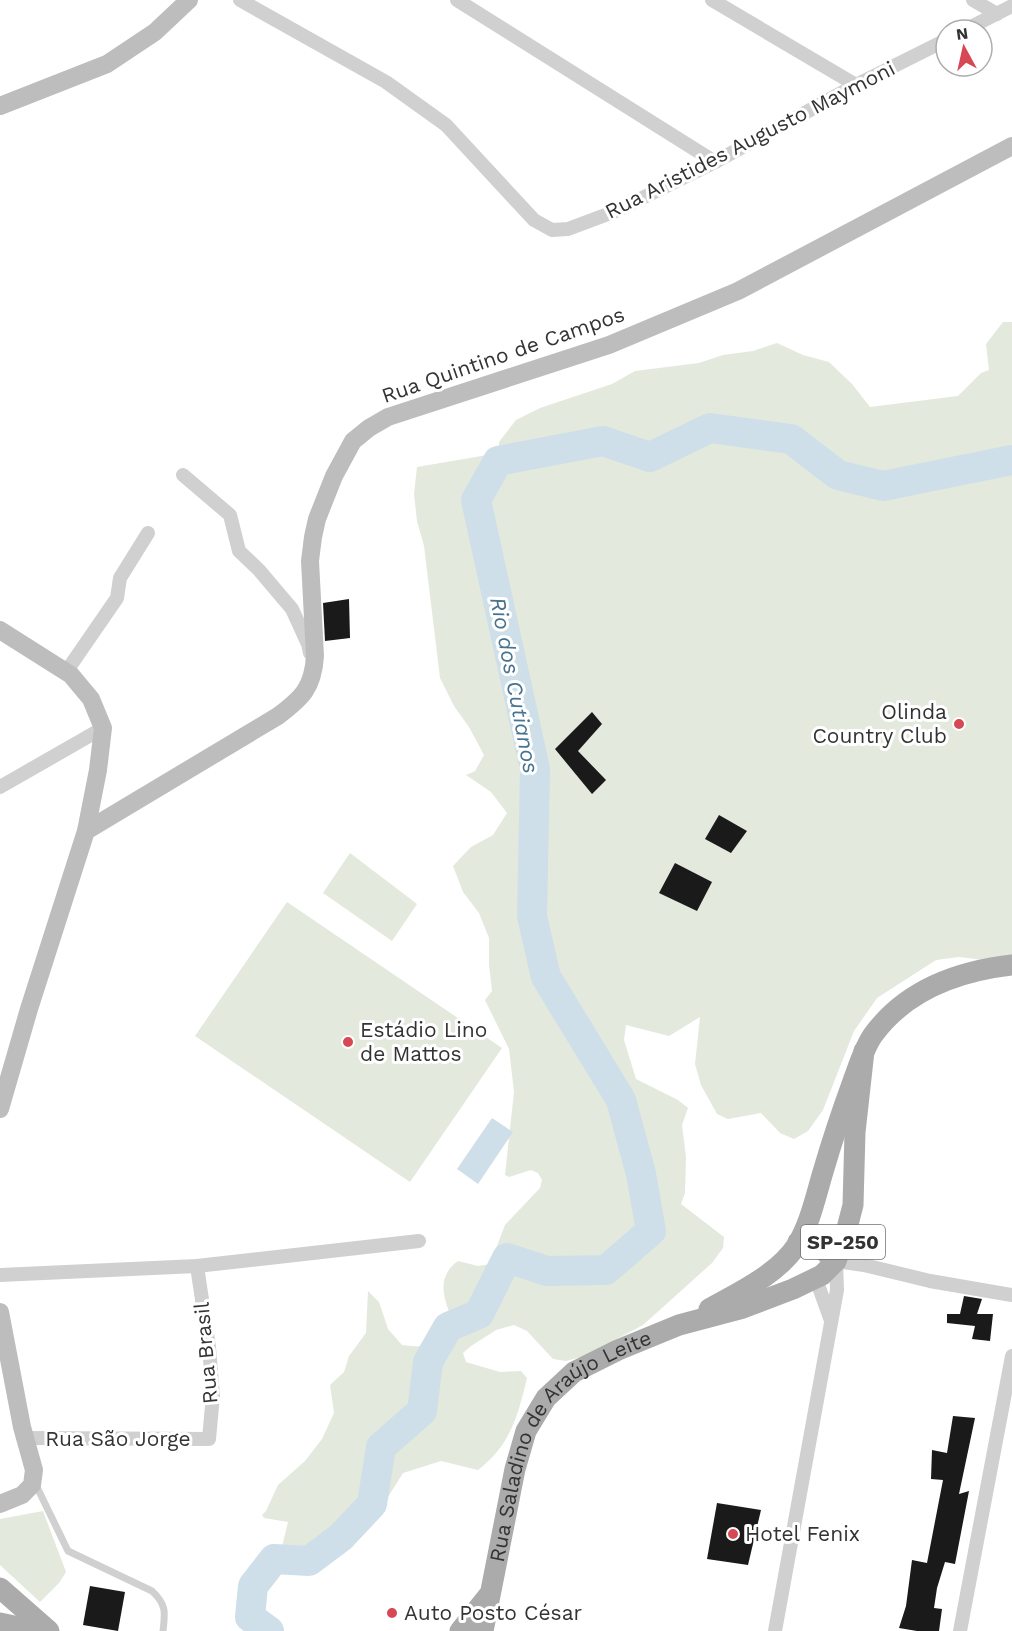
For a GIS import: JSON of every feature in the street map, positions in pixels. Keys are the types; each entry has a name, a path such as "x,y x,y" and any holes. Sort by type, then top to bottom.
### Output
{"main road":[{"path":"0,106 108,64 155,32 189,0"},
{"name":"Rua Quintino de Campos","path":"86,831 278,716 302,697 309,687 314,669 310,561 312,537 334,476 353,441 369,428 388,417 609,345 738,291 1012,146"},
{"path":"0,630 71,675 91,699 103,728 98,770 86,831 29,1009 0,1109"},
{"name":"Rua Saladino de Araújo Leite","path":"680,1325 749,1287 795,1247 811,1210 837,1126 864,1051 874,1034 899,1007 926,989 956,977 1012,964"},
{"name":"Rua Saladino de Araújo Leite","path":"483,1631 515,1469 526,1431 546,1398 574,1372 618,1350 680,1325 743,1308 816,1279 830,1269 836,1261 853,1205 855,1132 864,1051"},
{"path":"816,1279 798,1270 794,1262 795,1247 819,1247 836,1261"},
{"path":"0,1312 22,1427 34,1470 32,1482 22,1494 0,1504"},
{"path":"0,1588 50,1631"},
{"name":"Rua Saladino de Araújo Leite","path":"460,1631 490,1594"},
{"path":"0,1623 37,1631"}],"street":[{"name":"Rua Aristides Augusto Maymoni","path":"240,0 386,82 446,125 534,220 552,231 568,229 616,211 715,162 934,45"},
{"path":"456,0 715,162"},
{"path":"712,0 856,85"},
{"path":"973,0 997,14"},
{"path":"989,18 1012,6"},
{"path":"183,475 230,515 239,551 259,570 292,609 308,644 314,669"},
{"path":"66,672 117,598 120,578 148,533"},
{"path":"0,787 103,728"},
{"path":"0,1275 197,1266 419,1241"},
{"path":"775,1631 837,1290 836,1261 864,1264 930,1281 1012,1294"},
{"name":"Rua Brasil","path":"197,1266 209,1347 213,1395 209,1439"},
{"path":"816,1279 831,1320"},
{"path":"960,1631 1012,1356"},
{"name":"Rua São Jorge","path":"26,1438 209,1439"}],"lane":[{"path":"32,1482 68,1551 152,1592 162,1600 165,1612 164,1631"}],"shaded area":[{"path":"1003,322 1012,322 1012,958 1000,962 959,957 936,960 877,998 854,1031 823,1110 808,1131 794,1139 780,1133 761,1113 728,1119 717,1114 701,1085 695,1064 700,1017 669,1036 626,1025 624,1040 636,1079 678,1100 688,1108 682,1125 686,1157 685,1193 681,1204 724,1237 723,1248 712,1263 643,1325 585,1356 566,1361 553,1359 527,1331 514,1325 496,1330 471,1346 463,1353 466,1362 500,1372 521,1371 527,1378 516,1417 498,1451 478,1470 441,1461 403,1473 385,1502 356,1523 325,1555 299,1569 288,1567 281,1551 288,1522 264,1518 262,1515 278,1485 305,1461 322,1439 334,1413 330,1385 344,1372 349,1356 366,1333 368,1291 379,1302 388,1329 402,1345 426,1346 438,1342 444,1338 454,1324 445,1299 446,1275 458,1261 478,1266 490,1264 505,1225 540,1188 542,1180 538,1173 531,1170 509,1177 505,1175 514,1092 509,1049 485,1000 492,991 489,938 479,913 463,892 453,866 471,847 493,835 507,813 491,792 466,775 475,771 484,755 440,678 424,546 417,521 414,494 417,467 499,453 499,442 516,420 540,408 612,384 635,371 699,363 777,343 803,355 829,362 852,384 870,407 958,396 981,373 989,370 986,344"},
{"path":"350,853 417,904 392,941 323,893"},
{"name":"Estádio Lino de Mattos","path":"287,902 502,1048 410,1182 195,1036"},
{"path":"492,1118 513,1132 478,1184 457,1169"},
{"path":"43,1511 66,1572 59,1583 40,1602 0,1565 0,1519"}],"building":[{"path":"349,599 350,638 325,641 323,603"},
{"path":"592,712 602,724 578,751 606,780 592,794 555,749"},
{"path":"719,815 747,831 731,853 705,839"},
{"path":"675,863 712,882 697,911 659,893"},
{"path":"964,1296 982,1299 977,1314 993,1314 990,1341 972,1339 975,1326 947,1323 947,1314 960,1314"},
{"path":"953,1416 975,1418 959,1494 969,1491 955,1564 945,1562 937,1588 934,1608 942,1609 939,1631 899,1628 906,1606 912,1560 927,1563 943,1480 931,1479 932,1450 947,1453"},
{"name":"Hotel Fenix","path":"717,1503 761,1510 748,1565 707,1559"},
{"path":"90,1586 125,1592 118,1631 83,1625"}],"waterway":[{"name":"Rio dos Cutianos","path":"269,1631 250,1617 253,1586 274,1559 309,1561 341,1537 372,1504 381,1447 422,1411 428,1362 448,1327 479,1314 507,1258 547,1271 606,1270 651,1231 641,1174 621,1100 546,977 532,916 535,769 476,500 498,461 603,441 650,457 710,428 791,439 838,475 883,486 1012,460"}],"place":[{"name":"Olinda Country Club","path":"959,724"},
{"name":"Estádio Lino de Mattos","path":"348,1042"},
{"name":"Hotel Fenix","path":"733,1534"},
{"name":"Auto Posto César","path":"392,1613"}]}
